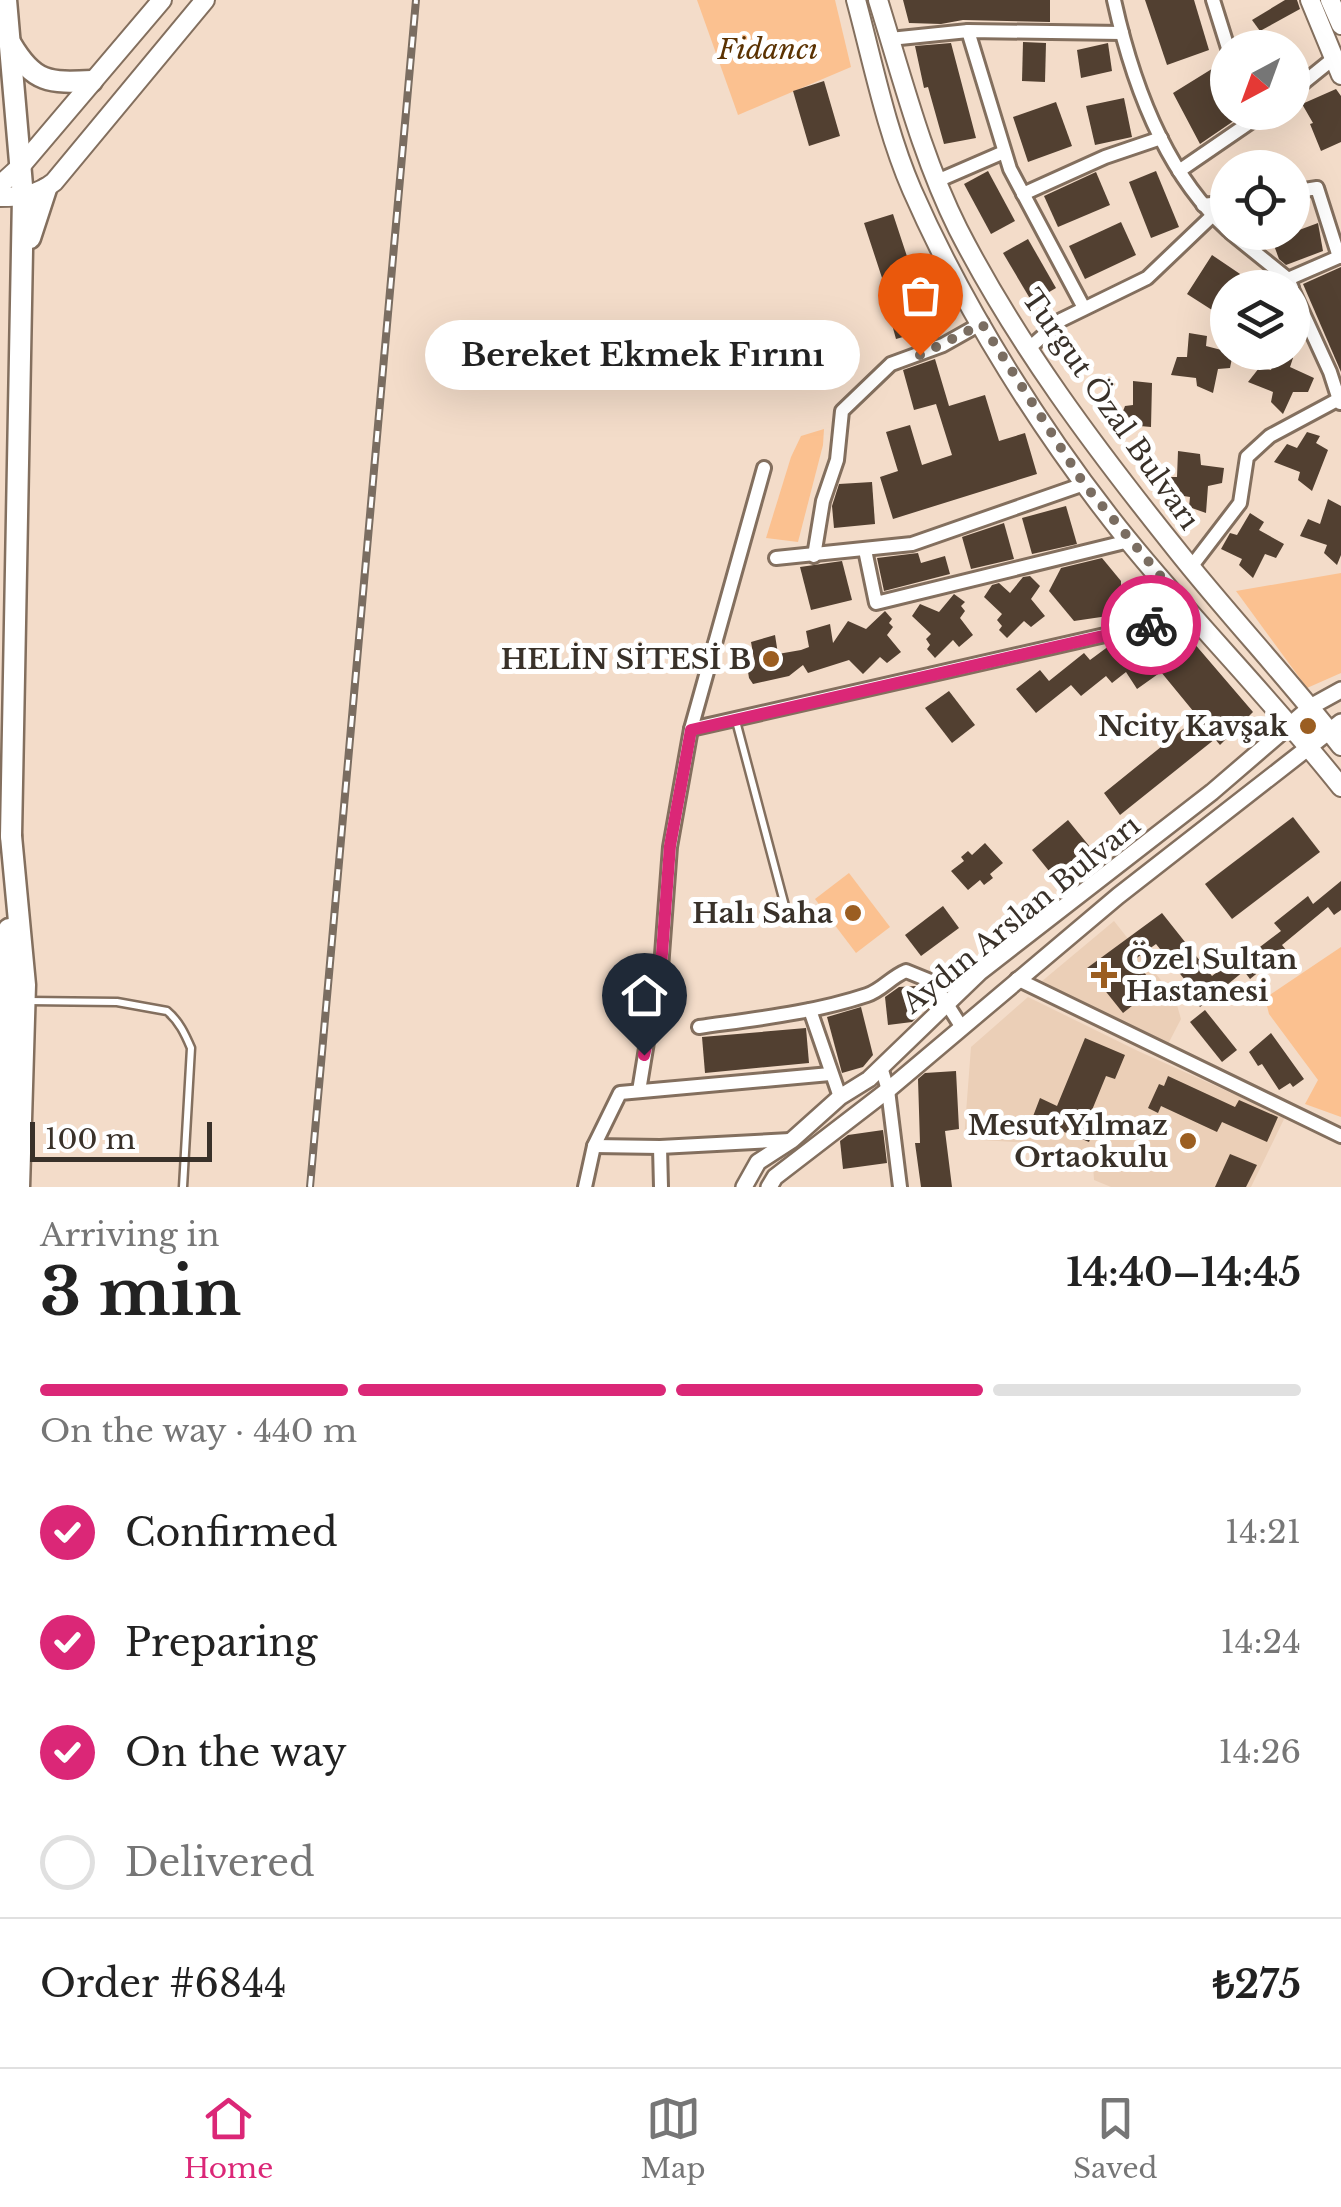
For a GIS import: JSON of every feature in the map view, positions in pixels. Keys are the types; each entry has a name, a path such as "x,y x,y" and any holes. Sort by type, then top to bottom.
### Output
{"main road":[{"path":"2,1187 23,197 6,0"},
{"path":"0,185 162,0"},
{"path":"22,269 46,188 205,0"},
{"name":"Turgut Özal Bulvarı","path":"856,0 910,187 982,324 1084,484 1341,786"},
{"name":"Turgut Özal Bulvarı","path":"878,0 937,181 958,228 1028,350 1191,567 1312,706 1335,726"},
{"path":"1310,0 1338,66"},
{"path":"1330,0 1340,20"},
{"path":"9,40 24,66 35,75 55,83 92,81"},
{"path":"0,198 23,197 46,188"},
{"path":"1335,726 1341,746"},
{"path":"11,836 25,1001 18,1187"}],"street":[{"path":"1028,350 1061,320 1147,278 1208,211 1161,138 1122,33 1114,0"},
{"path":"1212,0 1222,30"},
{"path":"890,39 968,31 1122,33"},
{"path":"968,31 1004,152 1084,308"},
{"path":"1310,82 1338,66"},
{"path":"1179,171 1233,130"},
{"path":"1023,194 1161,138"},
{"path":"937,181 1004,152"},
{"path":"1310,189 1317,188 1340,256 1310,274"},
{"path":"1251,250 1274,270"},
{"path":"814,556 823,501 837,460 842,410 891,364 943,345 982,324"},
{"path":"1191,567 1240,502 1248,457 1270,436 1340,402 1338,383 1310,325"},
{"path":"639,1091 659,994 670,846 691,730 764,468"},
{"path":"776,558 912,544 1084,484"},
{"path":"864,550 876,603 1129,541"},
{"path":"691,730 1193,615"},
{"name":"Aydın Arslan Bulvarı","path":"744,1187 758,1162 792,1140 881,1067 948,1001 1212,792 1312,706 1341,690"},
{"name":"Aydın Arslan Bulvarı","path":"769,1187 775,1176 888,1090 1017,978 1335,726"},
{"path":"699,1027 810,1010 873,993 890,977 906,971 932,982 961,1026"},
{"path":"1017,978 1341,1136"},
{"path":"810,1010 840,1097"},
{"path":"881,1067 888,1090 900,1187"},
{"path":"585,1187 594,1146 620,1092 830,1074"},
{"path":"594,1146 792,1140"},
{"path":"660,1147 661,1187"}],"lane":[{"path":"736,720 785,906"},
{"path":"25,1001 117,1002 167,1011 172,1016 191,1048 183,1187"}],"shaded area":[{"name":"Özel Sultan Hastanesi","path":"1114,921 1175,998 1181,1019 1168,1044 1041,982"},
{"path":"1028,997 1285,1117 1251,1187 1111,1187 1094,1180 1093,1165 1033,1143 964,1139 971,1047"}],"green space":[{"name":"Fidancı","path":"697,0 835,0 851,67 738,115"},
{"path":"824,429 798,542 766,538 801,436"},
{"path":"1341,573 1341,673 1307,688 1236,591"},
{"name":"Halı Saha","path":"849,873 890,927 856,953 815,899"},
{"path":"1341,947 1341,1117 1305,1104 1318,1080 1269,1014 1265,998"}],"building":[{"path":"903,0 1050,0 1050,22 909,23"},
{"path":"1145,0 1194,0 1209,50 1167,65"},
{"path":"1285,0 1297,0 1300,9 1262,30 1252,20"},
{"path":"1023,42 1046,43 1045,82 1022,81"},
{"path":"951,43 976,138 944,144 928,87 924,88 915,46"},
{"path":"1108,43 1112,71 1081,78 1077,50"},
{"path":"1210,70 1210,130 1220,130 1200,144 1173,93"},
{"path":"824,81 840,136 809,146 793,91"},
{"path":"1336,89 1341,96 1341,142 1321,151 1310,124 1310,100"},
{"path":"1124,98 1132,137 1095,145 1086,106"},
{"path":"1056,102 1072,146 1028,162 1013,117"},
{"path":"988,171 1015,221 991,234 964,184"},
{"path":"1156,171 1179,227 1151,238 1129,182"},
{"path":"1096,172 1110,205 1058,227 1044,196"},
{"path":"893,214 931,329 896,339 882,288 885,287 864,223"},
{"path":"1121,222 1136,255 1085,279 1069,246"},
{"path":"1318,223 1323,251 1286,265 1276,250 1310,250 1310,226"},
{"path":"1028,239 1056,288 1032,302 1003,253"},
{"path":"1212,255 1234,270 1210,270 1210,309 1187,294"},
{"path":"1341,267 1341,372 1310,300 1310,281"},
{"path":"1189,333 1207,336 1210,370 1218,370 1213,393 1197,386 1196,378 1171,375 1177,357 1187,357"},
{"path":"935,359 949,406 985,395 999,441 1025,433 1037,474 893,519 880,477 898,471 886,432 910,425 922,465 952,455 936,404 914,410 903,370"},
{"path":"1257,370 1297,370 1314,378 1308,392 1293,392 1283,414 1271,402 1273,392 1248,382"},
{"path":"1133,381 1152,383 1151,427 1118,424 1125,406 1133,405"},
{"path":"1307,432 1320,436 1316,443 1328,450 1312,491 1298,480 1300,472 1274,462 1287,444 1297,448"},
{"path":"1178,451 1200,454 1201,465 1224,468 1222,483 1208,486 1206,513 1189,507 1190,497 1164,493 1169,477 1177,477"},
{"path":"872,482 875,524 834,528 832,506 839,484"},
{"path":"1328,499 1341,506 1341,555 1337,565 1324,553 1327,545 1300,536 1308,519 1320,524"},
{"path":"1066,506 1077,544 1032,554 1022,518"},
{"path":"1250,513 1264,522 1259,530 1284,544 1276,558 1265,554 1253,578 1239,565 1242,559 1221,549 1230,533 1237,535"},
{"path":"1004,523 1014,559 971,569 962,537"},
{"path":"918,553 921,563 945,556 950,574 884,591 877,558"},
{"path":"1102,558 1121,581 1121,588 1108,616 1074,621 1049,591 1061,568"},
{"path":"842,561 852,600 811,610 800,567"},
{"path":"1030,576 1040,586 1031,599 1045,616 1031,627 1024,621 1007,638 999,630 1002,626 997,620 1002,614 984,597 992,585 999,583 1010,593 1023,577"},
{"path":"954,594 965,602 960,618 973,635 959,647 953,640 935,658 927,649 930,645 926,639 931,634 912,616 920,604 939,612"},
{"path":"885,611 893,627 887,635 901,652 887,663 880,657 863,674 849,660 808,673 803,665 789,676 753,684 749,678 746,659 754,659 751,642 775,635 778,654 801,650 809,647 806,631 830,624 833,643 848,621 866,629"},
{"path":"1181,628 1253,712 1220,745 1215,739 1120,815 1104,793 1198,717 1161,672 1137,689 1126,672 1112,683 1106,676 1081,696 1071,685 1036,713 1016,689 1040,670 1049,681 1084,653 1090,660 1113,643 1130,640 1137,649"},
{"path":"949,691 975,725 952,743 925,708"},
{"path":"1293,817 1320,852 1232,919 1205,884"},
{"path":"1068,820 1090,847 1053,876 1032,850"},
{"path":"985,843 1003,863 984,885 980,880 968,890 951,871 964,861 961,857 968,851 972,855"},
{"path":"1341,881 1341,910 1334,915 1328,907 1282,945 1286,950 1250,979 1244,971 1200,1007 1189,993 1193,990 1156,944 1134,960 1156,987 1123,1013 1087,968 1162,913 1212,976 1227,964 1231,969 1281,931 1274,923 1308,896 1313,904"},
{"path":"943,906 959,928 921,956 905,935"},
{"path":"916,986 919,1015 912,1022 888,1025 885,997 899,987"},
{"path":"861,1007 873,1055 863,1067 842,1073 827,1017"},
{"path":"1205,1010 1237,1050 1222,1062 1190,1022"},
{"path":"806,1028 809,1063 705,1073 702,1037"},
{"path":"1271,1033 1304,1079 1293,1087 1290,1083 1279,1090 1249,1052"},
{"path":"1085,1038 1125,1055 1115,1079 1106,1076 1090,1115 1098,1119 1089,1142 1032,1119 1040,1098 1057,1106"},
{"path":"956,1071 959,1129 945,1131 952,1187 921,1187 915,1143 920,1143 918,1079 925,1073"},
{"path":"1168,1076 1235,1107 1239,1100 1278,1117 1267,1142 1222,1122 1217,1132 1161,1106 1158,1113 1148,1108 1159,1084 1164,1086"},
{"path":"883,1130 887,1163 843,1169 840,1141 848,1135"},
{"path":"1230,1154 1257,1165 1246,1187 1215,1187"}],"railway":[{"path":"310,1187 416,0"}],"way so far":[{"path":"920,355 982,324 1084,484 1193,615 1151,625"}],"place":[{"name":"Bereket Ekmek Fırını","path":"920,355"},
{"name":"HELİN SİTESİ B","path":"771,659"},
{"name":"Ncity Kavşak","path":"1308,726"},
{"name":"Halı Saha","path":"853,913"},
{"name":"Özel Sultan Hastanesi","path":"1104,975"},
{"name":"Mesut Yılmaz Ortaokulu","path":"1188,1141"}],"route":[{"path":"644,1055 659,994 670,846 691,730 1151,625"}]}
